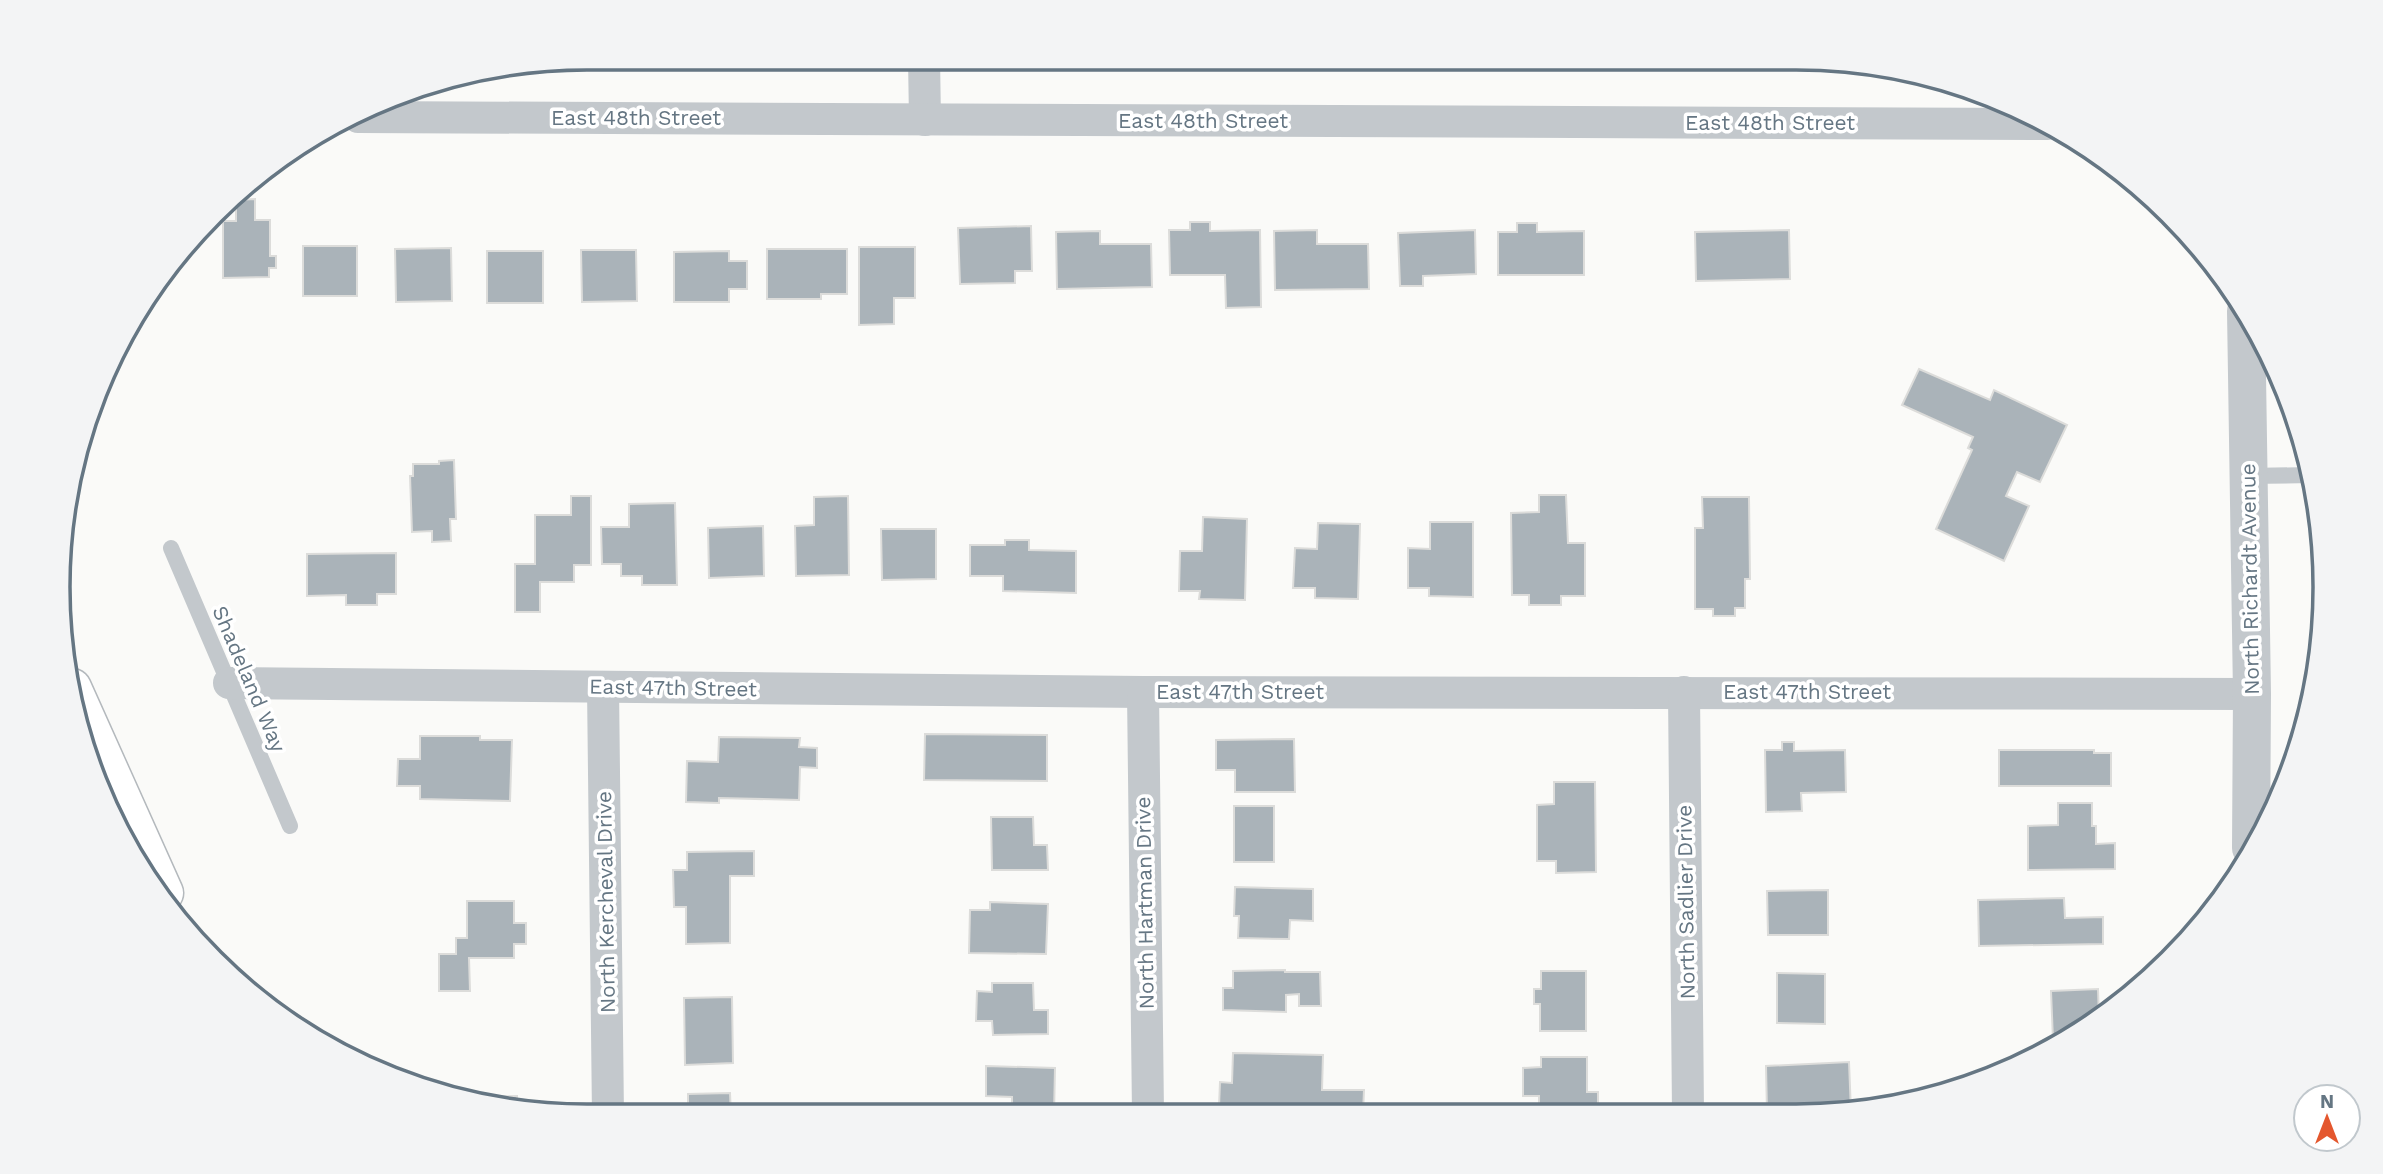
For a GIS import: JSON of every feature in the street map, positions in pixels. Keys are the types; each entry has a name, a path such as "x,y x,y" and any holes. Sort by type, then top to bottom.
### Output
{"highway":[{"path":"90,728 152,866"}],"street":[{"path":"924,70 925,120"},
{"name":"East 48th Street","path":"371,117 2027,124"},
{"name":"North Richardt Avenue","path":"2245,331 2252,694 2251,833"},
{"name":"East 47th Street","path":"229,683 1143,692 2252,694"},
{"name":"North Kercheval Drive","path":"604,687 608,1104"},
{"name":"North Hartman Drive","path":"1143,692 1148,1104"},
{"name":"North Sadlier Drive","path":"1684,692 1688,1104"}],"lane":[{"path":"2248,476 2300,475"},
{"name":"Shadeland Way","path":"171,548 290,826"}],"building":[{"path":"255,199 255,220 270,220 270,256 276,256 276,268 269,268 269,277 223,278 223,221 236,221 236,207 244,200"},
{"path":"1190,222 1210,222 1210,231 1260,230 1261,307 1226,308 1225,275 1170,275 1169,230 1190,230"},
{"path":"1517,223 1537,223 1537,232 1584,231 1584,275 1498,275 1498,232 1517,232"},
{"path":"1031,226 1032,271 1015,271 1015,283 960,284 958,228"},
{"path":"1317,230 1317,244 1368,244 1369,289 1275,290 1274,231"},
{"path":"1475,230 1476,274 1423,276 1423,286 1400,286 1398,233"},
{"path":"1789,230 1790,279 1696,281 1695,232"},
{"path":"1100,231 1100,244 1151,244 1152,287 1057,289 1056,232"},
{"path":"303,246 357,246 357,296 303,296"},
{"path":"859,247 915,247 915,298 894,298 894,324 859,325"},
{"path":"451,248 452,301 396,302 395,249"},
{"path":"767,249 847,249 847,294 821,294 821,299 767,299"},
{"path":"581,250 636,250 637,301 582,302"},
{"path":"487,251 543,251 543,303 487,303"},
{"path":"729,251 729,261 747,261 747,289 729,289 729,302 674,302 674,252"},
{"path":"1919,369 1990,400 1994,390 2067,425 2040,482 2017,472 2006,496 2029,506 2004,561 1936,529 1972,450 1968,448 1973,437 1902,405"},
{"path":"454,460 456,519 450,519 451,541 432,542 432,531 412,532 410,476 413,476 413,464 439,464 439,461"},
{"path":"1539,495 1566,495 1568,543 1585,543 1585,596 1561,596 1561,605 1529,605 1529,595 1512,595 1511,513 1539,512"},
{"path":"571,496 591,496 591,565 574,565 574,582 540,582 540,612 515,612 515,564 535,564 535,515 571,515"},
{"path":"848,496 849,575 796,576 795,526 814,525 814,497"},
{"path":"1702,497 1749,497 1750,579 1745,579 1745,608 1735,608 1735,616 1713,616 1713,609 1695,609 1695,528 1703,528"},
{"path":"675,503 677,585 642,585 642,576 621,576 621,564 602,564 601,527 629,527 629,504"},
{"path":"1203,517 1247,519 1245,600 1199,599 1200,591 1179,591 1180,551 1202,551"},
{"path":"1430,522 1473,522 1473,597 1429,596 1429,588 1408,588 1408,548 1430,549"},
{"path":"1318,523 1360,524 1358,599 1315,598 1315,588 1293,588 1295,548 1317,549"},
{"path":"763,526 764,576 709,578 708,528"},
{"path":"881,529 936,529 936,579 882,580"},
{"path":"1005,540 1029,540 1029,550 1076,551 1076,593 1003,591 1003,576 970,576 970,545 1005,545"},
{"path":"396,553 396,594 377,594 377,605 346,605 346,595 307,596 307,554"},
{"path":"925,734 1047,735 1047,781 924,780"},
{"path":"420,736 480,736 480,740 512,740 510,801 420,799 420,786 397,786 398,759 420,759"},
{"path":"719,737 800,738 799,747 817,748 817,768 800,767 799,800 719,798 719,803 686,802 687,761 718,762"},
{"path":"1294,739 1295,792 1235,792 1235,770 1216,770 1216,740"},
{"path":"1782,742 1794,742 1794,751 1845,750 1846,792 1801,793 1802,811 1766,812 1765,750 1782,750"},
{"path":"1999,750 2094,750 2094,753 2111,753 2111,786 1999,786"},
{"path":"1554,782 1595,782 1596,872 1556,873 1556,861 1537,861 1537,805 1554,804"},
{"path":"2058,803 2092,803 2092,826 2096,826 2096,844 2115,843 2115,869 2028,870 2028,826 2058,825"},
{"path":"1234,806 1274,806 1274,862 1234,862"},
{"path":"991,817 1033,817 1034,845 1047,845 1048,870 992,870"},
{"path":"754,851 754,876 730,876 730,943 686,944 686,907 674,907 673,870 687,870 687,852"},
{"path":"1235,887 1313,889 1313,921 1290,920 1289,939 1238,938 1239,916 1234,916"},
{"path":"1828,890 1828,935 1768,935 1767,891"},
{"path":"2064,898 2065,918 2103,917 2103,944 1979,946 1978,900"},
{"path":"467,901 514,901 514,923 526,923 526,944 514,944 514,958 469,958 470,991 439,991 439,954 456,954 456,938 467,938"},
{"path":"990,902 1048,904 1046,954 969,953 970,910 990,910"},
{"path":"1233,971 1320,972 1321,1006 1299,1006 1299,994 1286,995 1286,1012 1223,1010 1223,988 1233,988"},
{"path":"1541,971 1586,971 1586,1031 1540,1031 1540,1004 1534,1004 1534,989 1541,989"},
{"path":"1777,973 1825,974 1825,1024 1777,1023"},
{"path":"992,983 1033,983 1034,1010 1048,1010 1048,1034 993,1035 992,1021 976,1021 977,991 992,992"},
{"path":"2098,989 2099,1006 2053,1036 2051,991"},
{"path":"732,997 733,1063 685,1065 684,998"},
{"path":"1233,1053 1323,1055 1322,1090 1364,1090 1363,1104 1219,1104 1220,1082 1232,1083"},
{"path":"1541,1057 1587,1057 1587,1092 1598,1092 1598,1104 1539,1104 1539,1096 1523,1096 1523,1068 1541,1067"},
{"path":"1849,1062 1851,1101 1767,1104 1766,1066"},
{"path":"986,1066 1055,1068 1054,1104 1012,1104 1012,1097 986,1096"},
{"path":"730,1093 730,1104 688,1104 688,1094"}]}
